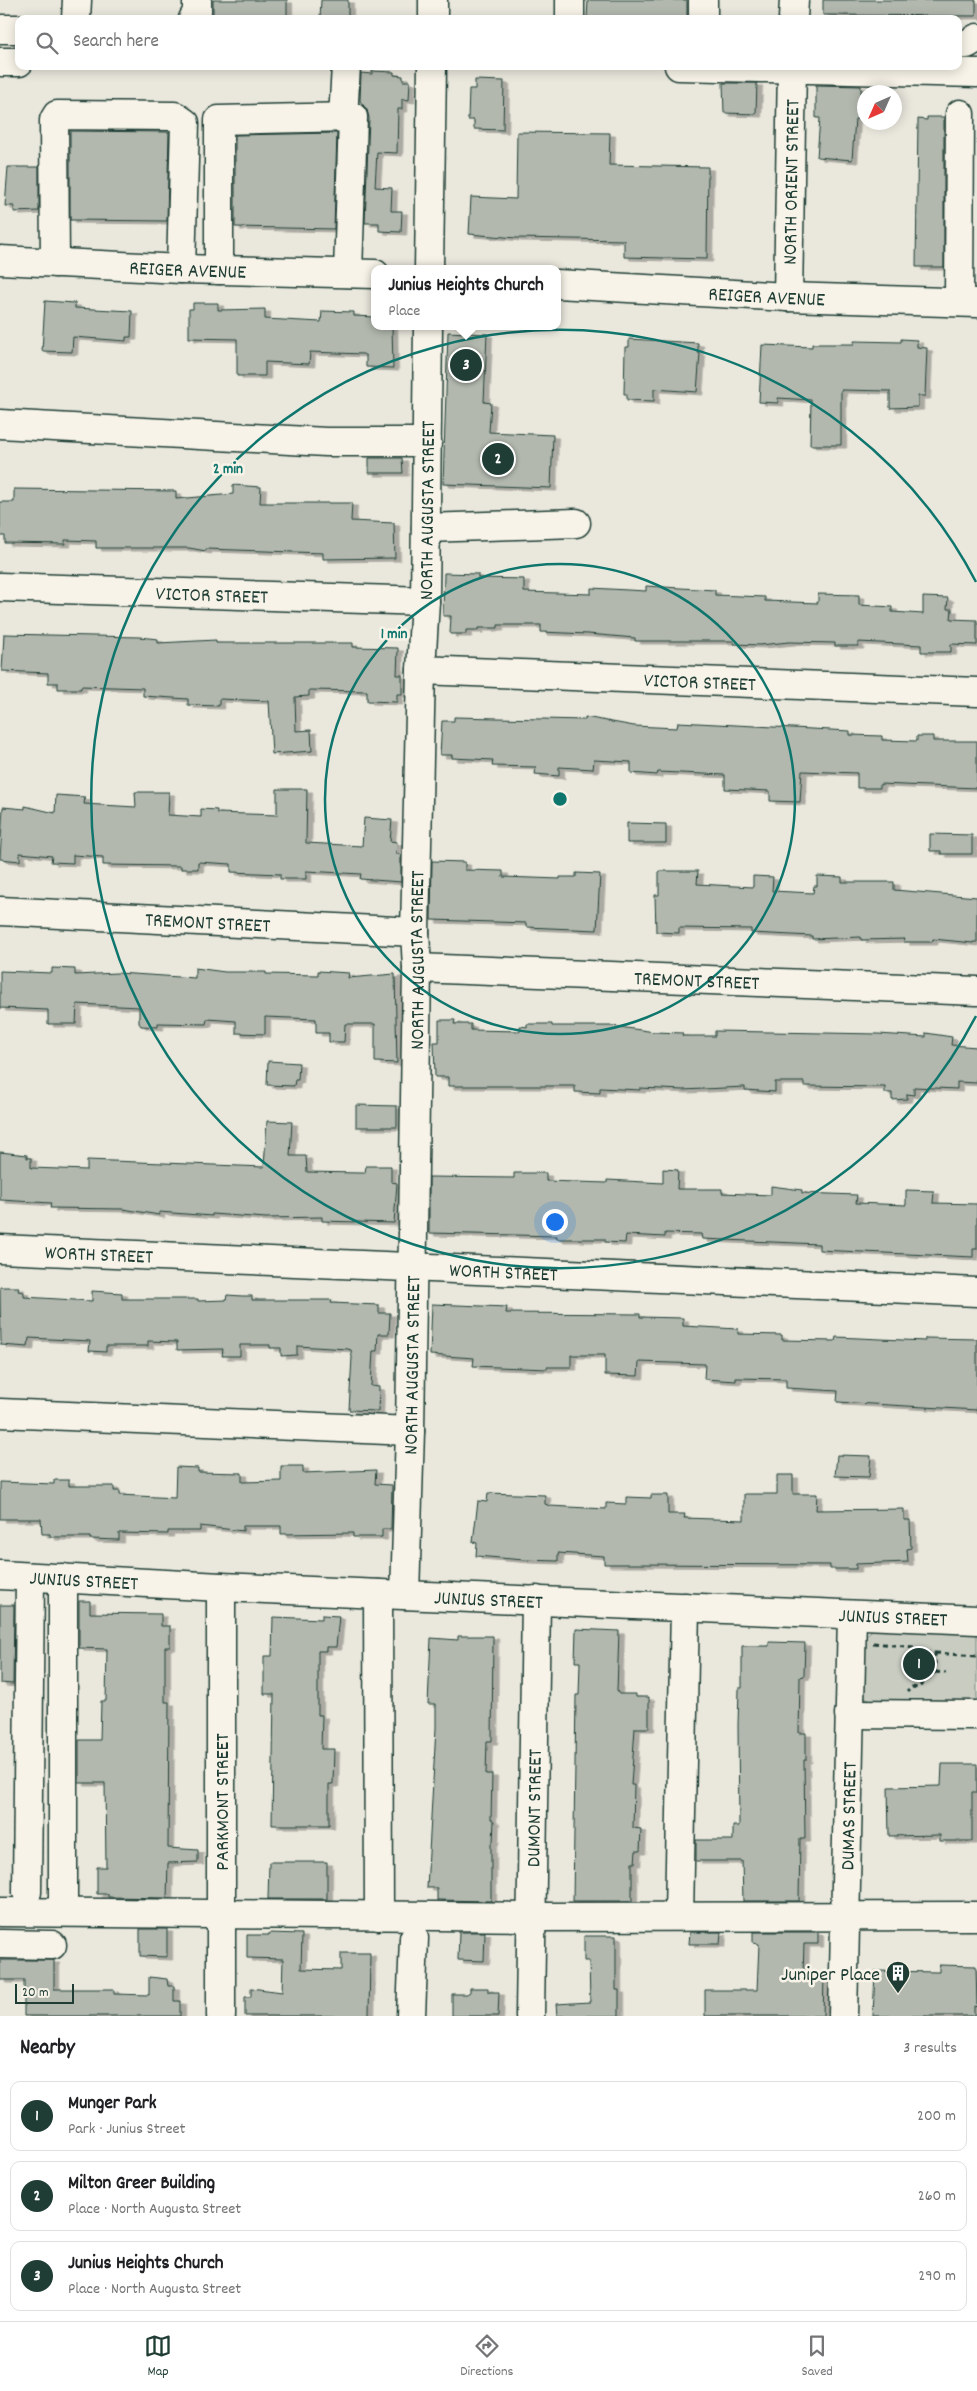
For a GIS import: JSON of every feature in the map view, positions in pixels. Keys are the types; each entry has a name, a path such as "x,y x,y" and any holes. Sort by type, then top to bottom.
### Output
{"street":[{"path":"76,15 77,0"},
{"path":"195,15 197,12 196,0"},
{"path":"433,0 433,15"},
{"path":"570,0 570,15"},
{"path":"703,0 703,15"},
{"path":"793,15 794,0"},
{"path":"0,29 15,29"},
{"path":"962,44 967,44 977,38"},
{"path":"0,62 15,62"},
{"path":"343,118 346,70"},
{"path":"429,265 432,70"},
{"name":"NORTH ORIENT STREET","path":"788,296 792,70"},
{"path":"884,70 977,73"},
{"path":"960,114 968,303"},
{"path":"55,263 54,120 57,115 175,116 185,123 181,269"},
{"path":"219,270 219,120 353,118 348,272"},
{"name":"REIGER AVENUE","path":"0,260 181,269 371,274"},
{"name":"REIGER AVENUE","path":"561,284 968,303"},
{"name":"NORTH AUGUSTA STREET","path":"405,1595 410,1431 417,968 415,932 425,601 428,330"},
{"path":"0,424 326,442 427,442"},
{"path":"426,528 576,523"},
{"name":"VICTOR STREET","path":"0,587 425,601"},
{"name":"VICTOR STREET","path":"422,670 977,692"},
{"name":"TREMONT STREET","path":"0,911 415,932"},
{"name":"TREMONT STREET","path":"417,968 977,991"},
{"name":"WORTH STREET","path":"0,1249 977,1292"},
{"path":"0,1413 410,1431"},
{"name":"JUNIUS STREET","path":"0,1575 221,1587 977,1620"},
{"path":"27,1892 30,1577"},
{"path":"63,1578 63,1912"},
{"name":"PARKMONT STREET","path":"221,1587 221,2016"},
{"path":"378,1594 379,1916"},
{"name":"DUMONT STREET","path":"530,2016 536,1600"},
{"path":"679,1916 685,1607"},
{"name":"DUMAS STREET","path":"843,2016 852,1615"},
{"path":"849,1714 977,1715"},
{"path":"0,1912 532,1917 977,1916"},
{"path":"411,2016 414,1938"},
{"path":"0,1944 52,1945"}],"path":[{"path":"872,1643 914,1647 919,1652 977,1656"},
{"path":"906,1694 912,1687 918,1688 934,1672 935,1653"},
{"path":"934,1672 946,1673"}],"shaded area":[{"path":"872,1630 977,1633 977,1705 874,1701 866,1698 861,1690 862,1639"}],"building":[{"path":"213,0 287,0 287,15 213,15"},
{"path":"321,0 348,0 348,15 320,15"},
{"path":"588,0 687,0 687,15 587,15"},
{"path":"823,0 976,0 976,16 823,15"},
{"path":"372,71 394,72 394,75 403,76 403,81 410,81 409,100 402,99 402,109 398,109 397,153 377,152 375,187 392,188 391,211 402,211 401,232 379,231 379,223 365,223 369,118 367,110 360,101 361,73 372,74"},
{"path":"475,80 504,81 503,130 474,129 474,120 468,120 469,89 475,89"},
{"path":"723,83 757,83 756,114 724,113"},
{"path":"816,85 857,86 857,119 855,119 852,160 817,157 820,118 816,118"},
{"path":"927,117 944,117 944,267 916,267 918,119 927,120"},
{"path":"70,131 169,132 167,221 70,220"},
{"path":"517,132 610,133 609,165 708,167 707,259 624,257 624,240 516,238 469,234 471,197 516,199"},
{"path":"337,133 334,229 235,227 235,135"},
{"path":"8,167 39,167 39,211 14,212 14,206 5,206"},
{"path":"45,301 75,303 75,308 132,311 131,337 126,337 126,341 73,337 72,352 42,351"},
{"path":"193,303 218,303 218,310 265,309 265,319 321,322 322,311 354,312 354,316 371,317 371,330 392,330 393,368 366,367 366,356 363,354 310,352 309,364 265,362 265,376 237,376 237,339 189,338 189,309 193,309"},
{"path":"448,332 487,334 484,402 491,403 489,432 553,435 551,488 443,484"},
{"path":"629,339 698,343 698,353 700,353 697,392 654,389 654,401 627,400 627,394 624,394 625,347 629,347"},
{"path":"901,339 917,340 917,347 927,348 925,396 918,396 918,407 890,408 890,391 841,390 841,445 810,445 811,400 778,398 778,403 759,402 762,345 812,347 812,344 854,344 854,341 901,342"},
{"path":"369,458 402,458 403,473 369,473"},
{"path":"233,485 261,487 260,503 352,503 351,521 394,523 395,558 323,559 323,553 206,549 206,551 189,548 96,548 96,541 65,540 65,544 5,543 5,536 0,536 0,502 14,502 14,489 176,491 176,499 233,494"},
{"path":"444,573 478,574 478,578 524,579 524,592 591,594 591,588 646,591 646,586 715,590 715,595 765,597 765,601 818,603 818,594 859,595 859,605 892,607 892,612 923,614 923,597 948,598 947,609 952,609 951,619 977,620 977,645 951,644 951,652 921,652 921,645 858,642 858,646 835,646 835,643 789,642 760,645 734,644 734,641 635,641 635,638 541,632 541,625 498,625 498,628 466,630 466,634 450,634 451,616 443,616"},
{"path":"4,634 139,637 158,639 158,643 216,640 216,643 353,643 353,647 398,648 397,675 402,675 402,694 397,694 397,702 367,701 367,691 309,690 309,696 295,697 296,731 311,730 312,751 272,754 269,701 219,699 219,706 188,705 188,699 143,696 143,688 81,686 81,689 58,689 58,683 48,683 48,673 2,671"},
{"path":"454,717 585,720 585,717 634,726 677,728 678,722 850,731 850,735 882,736 882,740 917,741 917,736 933,736 933,741 977,741 977,788 880,784 880,788 857,788 857,773 802,771 800,802 770,801 770,791 725,789 725,775 658,772 657,775 631,773 631,762 594,760 593,769 559,767 559,776 535,774 536,767 492,766 493,760 452,758 452,755 440,755 442,721 454,721"},
{"path":"277,789 307,789 306,843 362,846 364,818 392,820 390,841 397,842 396,854 401,855 401,882 360,879 361,874 306,871 306,879 280,879 280,874 231,872 231,864 198,862 198,869 181,869 181,866 103,865 103,857 73,855 73,863 51,862 52,856 20,853 20,861 0,859 3,807 25,809 25,806 55,813 56,795 85,797 84,804 136,807 135,792 169,792 168,815 201,817 201,809 217,810 217,813 277,815"},
{"path":"627,823 666,824 666,843 627,843"},
{"path":"930,834 972,835 972,854 941,854 941,851 930,851"},
{"path":"432,861 465,862 465,870 503,871 503,877 560,879 560,877 576,877 576,873 600,874 597,930 526,927 526,923 431,920"},
{"path":"659,871 698,871 697,884 753,887 753,876 773,877 772,891 813,893 814,886 817,886 817,876 842,877 842,882 894,882 894,890 977,897 977,942 933,939 932,942 904,942 905,939 861,940 861,937 812,939 812,936 751,933 751,929 679,928 679,933 656,932 655,895 659,895"},
{"path":"52,968 75,969 75,975 117,973 195,978 195,968 225,972 266,972 266,974 318,975 318,971 349,973 348,978 395,974 397,1063 375,1062 375,1024 345,1024 344,1042 329,1042 329,1033 316,1033 316,1019 265,1017 265,1034 236,1033 236,1021 207,1019 206,1024 158,1023 158,1027 141,1026 139,1023 139,1007 77,1004 76,1024 48,1024 48,1010 0,1008 0,971 52,973"},
{"path":"439,1020 455,1020 454,1024 471,1024 471,1030 520,1031 520,1026 527,1027 527,1024 552,1024 552,1026 612,1026 655,1032 683,1033 682,1036 715,1036 715,1031 878,1034 926,1037 926,1033 952,1037 951,1045 977,1047 977,1083 957,1082 957,1089 914,1087 914,1095 907,1094 907,1099 892,1100 892,1093 885,1093 885,1087 804,1086 804,1082 775,1082 775,1092 745,1090 745,1087 683,1090 600,1088 600,1093 575,1092 575,1086 448,1086 448,1077 435,1077 434,1042 439,1042"},
{"path":"268,1061 299,1063 298,1080 295,1080 294,1086 267,1085"},
{"path":"356,1105 397,1106 397,1127 356,1127"},
{"path":"267,1121 292,1122 290,1156 306,1156 307,1172 365,1173 366,1166 391,1166 391,1182 397,1183 394,1223 322,1221 322,1217 266,1218 159,1212 159,1215 123,1209 50,1208 51,1203 0,1200 0,1152 27,1155 27,1158 31,1158 31,1168 87,1170 87,1160 264,1167"},
{"path":"663,1169 678,1170 677,1189 722,1189 722,1193 771,1195 771,1186 802,1190 802,1193 857,1195 856,1203 906,1205 906,1190 934,1191 933,1203 977,1204 977,1249 973,1249 973,1257 819,1250 819,1244 702,1239 701,1234 665,1233 665,1237 626,1235 625,1243 605,1242 605,1239 557,1239 557,1236 429,1233 429,1177 514,1178 514,1173 546,1173 546,1181 607,1183 607,1180 663,1183"},
{"path":"0,1287 19,1287 18,1291 24,1292 24,1297 92,1301 92,1291 122,1293 122,1299 226,1300 227,1295 252,1296 252,1300 332,1300 331,1303 379,1305 379,1313 390,1313 389,1334 378,1334 377,1351 373,1351 371,1386 379,1387 378,1411 349,1410 352,1357 351,1350 348,1349 297,1346 297,1355 281,1356 281,1348 270,1348 270,1345 240,1345 240,1356 222,1356 223,1349 177,1350 177,1342 148,1341 148,1346 106,1346 106,1352 89,1351 90,1341 29,1338 28,1347 1,1345"},
{"path":"432,1304 507,1307 506,1313 640,1314 640,1317 683,1318 683,1326 738,1329 738,1334 782,1335 782,1340 835,1341 836,1337 925,1341 925,1338 977,1339 977,1410 837,1402 838,1391 786,1388 786,1379 736,1378 736,1381 704,1379 705,1364 639,1362 638,1376 605,1375 605,1355 571,1355 571,1367 547,1367 547,1369 473,1366 474,1358 430,1355"},
{"path":"837,1455 871,1456 869,1477 835,1476"},
{"path":"281,1466 303,1466 303,1473 376,1470 375,1484 392,1485 391,1529 382,1529 382,1537 353,1537 353,1533 281,1534 281,1526 243,1526 243,1531 200,1526 200,1531 168,1531 168,1534 119,1533 119,1540 90,1539 90,1537 50,1537 50,1534 42,1534 41,1519 0,1519 0,1482 54,1484 54,1480 69,1480 69,1486 114,1486 114,1491 120,1491 120,1495 175,1498 176,1467 198,1468 198,1472 242,1473 242,1482 281,1481"},
{"path":"777,1475 793,1475 793,1494 817,1494 816,1510 904,1509 904,1520 910,1520 911,1548 907,1549 908,1562 856,1564 856,1569 830,1569 830,1565 604,1564 604,1556 558,1553 558,1561 476,1556 477,1543 473,1542 478,1501 487,1502 488,1493 545,1495 545,1504 550,1506 606,1509 606,1503 626,1504 626,1497 651,1498 651,1495 668,1495 668,1514 685,1514 684,1518 744,1520 744,1494 777,1494"},
{"path":"79,1601 90,1601 90,1613 161,1614 161,1626 170,1626 170,1647 165,1647 165,1702 169,1702 168,1848 198,1850 198,1862 168,1863 167,1898 108,1897 108,1894 97,1894 97,1867 106,1867 105,1783 79,1783 79,1740 100,1740 101,1701 106,1701 107,1649 79,1648"},
{"path":"0,1605 14,1605 13,1684 0,1683"},
{"path":"322,1615 339,1616 336,1647 326,1647 326,1651 318,1651 318,1715 322,1715 321,1749 334,1749 333,1784 329,1784 329,1825 272,1825 274,1694 264,1694 264,1656 272,1656 273,1617 322,1619"},
{"path":"576,1629 619,1631 617,1691 619,1694 636,1694 636,1697 649,1697 649,1728 635,1728 631,1785 634,1785 633,1828 641,1829 640,1851 636,1851 635,1863 632,1863 632,1901 573,1901 576,1695 579,1695 580,1662 575,1662"},
{"path":"458,1636 493,1636 492,1741 487,1741 486,1774 492,1774 491,1819 494,1821 493,1842 491,1843 491,1901 437,1900 437,1888 427,1888 436,1728 436,1704 428,1704 431,1638 458,1640"},
{"path":"769,1642 805,1643 804,1676 800,1677 799,1733 806,1733 806,1760 804,1760 805,1839 800,1839 799,1901 743,1901 742,1861 696,1861 696,1840 733,1840 733,1826 739,1826 738,1725 739,1688 742,1688 742,1646 769,1646"},
{"path":"942,1764 977,1764 977,1792 972,1792 972,1841 940,1841 940,1835 889,1836 888,1787 941,1786"},
{"path":"269,1862 327,1862 327,1899 268,1899"},
{"path":"140,1929 167,1929 167,1957 140,1956"},
{"path":"459,1932 485,1932 484,1961 458,1960"},
{"path":"690,1932 721,1932 720,1944 689,1944"},
{"path":"753,1932 818,1932 818,1944 804,1944 803,1975 824,1976 823,2016 705,2016 705,1990 757,1990 759,1944 753,1943"},
{"path":"269,1933 302,1934 301,1969 341,1970 341,1953 370,1953 369,2016 245,2016 245,1997 251,1997 251,1988 282,1992 283,1959 247,1958 247,1935 269,1935"},
{"path":"584,1936 616,1936 616,1990 619,1990 619,2016 557,2016 556,2004 590,2002 589,1961 584,1961"},
{"path":"0,1960 54,1960 54,1989 114,1989 114,1994 149,1995 149,1977 167,1979 168,1986 174,1986 174,2001 180,2001 180,2016 24,2016 24,1980 0,1980"},
{"path":"939,1965 976,1966 977,2007 974,2006 974,2016 873,2016 875,1971 939,1972"},
{"path":"470,1988 488,1988 488,1992 499,1992 498,2016 452,2016 452,1994 467,1994 470,1992"}],"place":[{"name":"Junius Heights Church","path":"466,365"},
{"name":"Milton Greer Building","path":"498,459"},
{"name":"Munger Park","path":"919,1664"},
{"name":"Juniper Place","path":"898,1994"}]}
